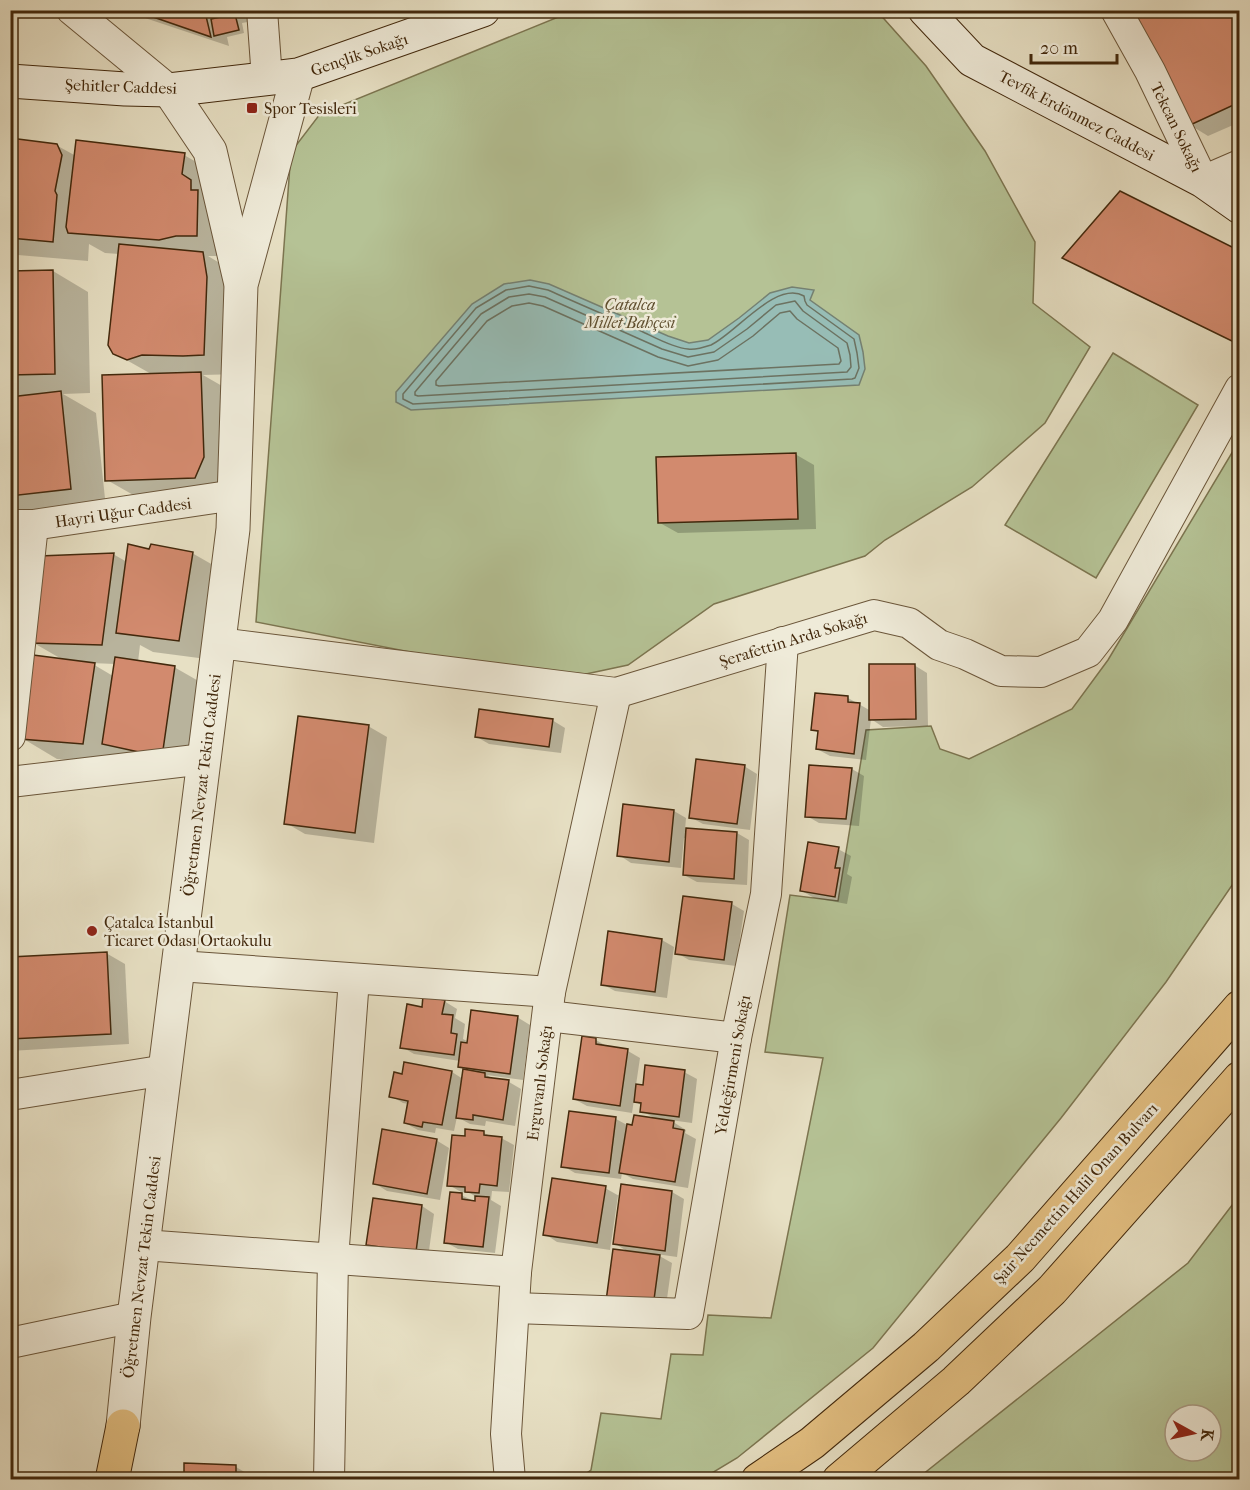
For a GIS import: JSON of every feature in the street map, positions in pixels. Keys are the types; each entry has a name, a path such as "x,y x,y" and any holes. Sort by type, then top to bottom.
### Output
{"main road":[{"name":"Şair Necmettin Halil Onan Bulvarı","path":"758,1479 812,1443 918,1355 1020,1258 1239,1007"},
{"path":"839,1479 956,1381 1052,1290 1239,1077"},
{"path":"112,1479 123,1426"},
{"path":"123,1426 123,1479"}],"street":[{"path":"72,10 169,90 210,151 241,285"},
{"path":"241,285 282,77 262,10"},
{"name":"Gençlik Sokağı","path":"282,77 483,10"},
{"name":"Tevfik Erdönmez Caddesi","path":"925,10 972,60 1203,181 1239,207"},
{"name":"Tekcan Sokağı","path":"1116,10 1150,71 1203,181"},
{"name":"Şehitler Caddesi","path":"10,81 169,90 282,77"},
{"path":"1203,181 1239,165"},
{"name":"Öğretmen Nevzat Tekin Caddesi","path":"123,1426 134,1317 233,529 241,285"},
{"name":"Şerafettin Arda Sokağı","path":"219,644 616,693 874,615 909,623 939,645 1002,671 1041,672 1088,652 1113,620 1239,388"},
{"name":"Hayri Uğur Caddesi","path":"22,525 235,495"},
{"path":"10,736 22,525"},
{"name":"Yeldeğirmeni Sokağı","path":"514,1308 688,1314 736,1038 766,894 783,642"},
{"name":"Erguvanlı Sokağı","path":"510,1479 506,1434 516,1272 549,1004 616,693"},
{"path":"10,782 204,759"},
{"path":"179,966 354,979 549,1004 736,1038"},
{"path":"329,1479 333,1259 354,979"},
{"path":"10,1095 166,1070"},
{"path":"143,1245 516,1272"},
{"path":"10,1343 134,1317"}],"green space":[{"name":"Çatalca Millet Bahçesi","path":"573,11 877,11 926,66 985,151 1035,242 1033,303 1090,347 1045,423 972,487 885,540 865,556 714,604 628,665 586,674 487,667 256,622 291,152 320,114"},
{"path":"1113,353 1198,405 1096,578 1005,525"},
{"path":"1239,441 1239,875 1166,982 1061,1118 873,1348 737,1458 702,1479 578,1479 591,1470 601,1413 661,1419 671,1354 703,1355 708,1315 771,1318 823,1058 765,1052 790,895 838,901 866,730 931,726 940,749 969,759 1072,709 1108,660"},
{"path":"1239,1196 1239,1479 917,1479 1188,1263"}],"water":[{"path":"530,280 549,284 689,343 708,340 770,293 792,287 814,290 810,300 859,335 865,369 859,385 411,410 396,402 396,392 472,304 504,284"}],"building":[{"path":"133,10 235,10 206,16 211,37"},
{"path":"1134,10 1240,10 1240,102 1188,126"},
{"path":"235,14 239,30 214,36 211,19"},
{"path":"10,138 57,144 62,155 55,191 57,195 53,242 10,238"},
{"path":"76,140 185,153 182,174 191,180 191,190 198,190 197,236 176,236 159,240 68,233 66,227"},
{"path":"1120,191 1240,251 1240,337 1236,343 1062,258"},
{"path":"119,244 203,252 207,277 204,355 142,355 127,360 113,354 108,345"},
{"path":"53,270 55,374 10,375 10,271"},
{"path":"201,372 204,457 195,478 105,481 102,375"},
{"path":"61,391 71,489 10,496 10,397"},
{"path":"796,453 798,519 658,523 656,457"},
{"path":"128,544 149,549 151,544 193,552 179,641 116,633"},
{"path":"114,553 102,645 30,643 39,556"},
{"path":"33,655 95,663 83,744 20,739"},
{"path":"115,657 175,666 162,757 102,744"},
{"path":"869,664 915,664 916,719 869,720"},
{"path":"815,693 848,696 848,702 860,703 854,754 816,749 818,731 811,730"},
{"path":"479,709 553,719 549,747 475,737"},
{"path":"298,716 369,725 355,833 284,824"},
{"path":"696,759 745,765 737,824 689,818"},
{"path":"809,765 852,768 846,819 805,817"},
{"path":"623,804 674,810 669,862 617,856"},
{"path":"686,828 737,832 734,879 683,875"},
{"path":"808,842 839,847 835,868 840,868 835,897 800,891"},
{"path":"683,896 732,902 724,960 675,954"},
{"path":"608,931 662,939 655,992 601,985"},
{"path":"107,952 111,1034 10,1039 10,957"},
{"path":"423,996 445,1000 442,1014 453,1015 451,1033 457,1034 454,1055 400,1048 407,1004 422,1007"},
{"path":"471,1010 518,1016 510,1074 458,1067 461,1042 467,1043"},
{"path":"582,1036 596,1038 596,1044 628,1049 620,1106 573,1099"},
{"path":"404,1062 452,1071 442,1125 423,1122 422,1127 404,1123 408,1101 389,1097 394,1072 402,1074"},
{"path":"645,1065 685,1070 679,1117 640,1112 641,1103 634,1102 636,1084 643,1085"},
{"path":"463,1069 485,1073 485,1077 509,1080 503,1120 473,1115 473,1120 456,1118"},
{"path":"569,1111 616,1117 609,1173 561,1167"},
{"path":"634,1115 674,1121 673,1128 684,1130 675,1182 619,1173 627,1124 632,1125"},
{"path":"382,1129 437,1139 427,1194 373,1184"},
{"path":"465,1129 484,1131 484,1135 502,1137 497,1186 480,1184 479,1193 465,1192 465,1187 447,1186 452,1135 465,1136"},
{"path":"552,1178 606,1186 597,1243 543,1235"},
{"path":"621,1184 672,1191 665,1251 613,1244"},
{"path":"450,1192 462,1193 462,1199 475,1201 475,1196 489,1197 483,1247 444,1243"},
{"path":"373,1198 422,1205 416,1252 366,1245"},
{"path":"613,1249 660,1255 653,1307 606,1301"},
{"path":"184,1463 236,1465 236,1480 184,1480"}],"place":[{"name":"Spor Tesisleri","path":"252,108"},
{"name":"Çatalca İstanbul Ticaret Odası Ortaokulu","path":"92,931"}]}
